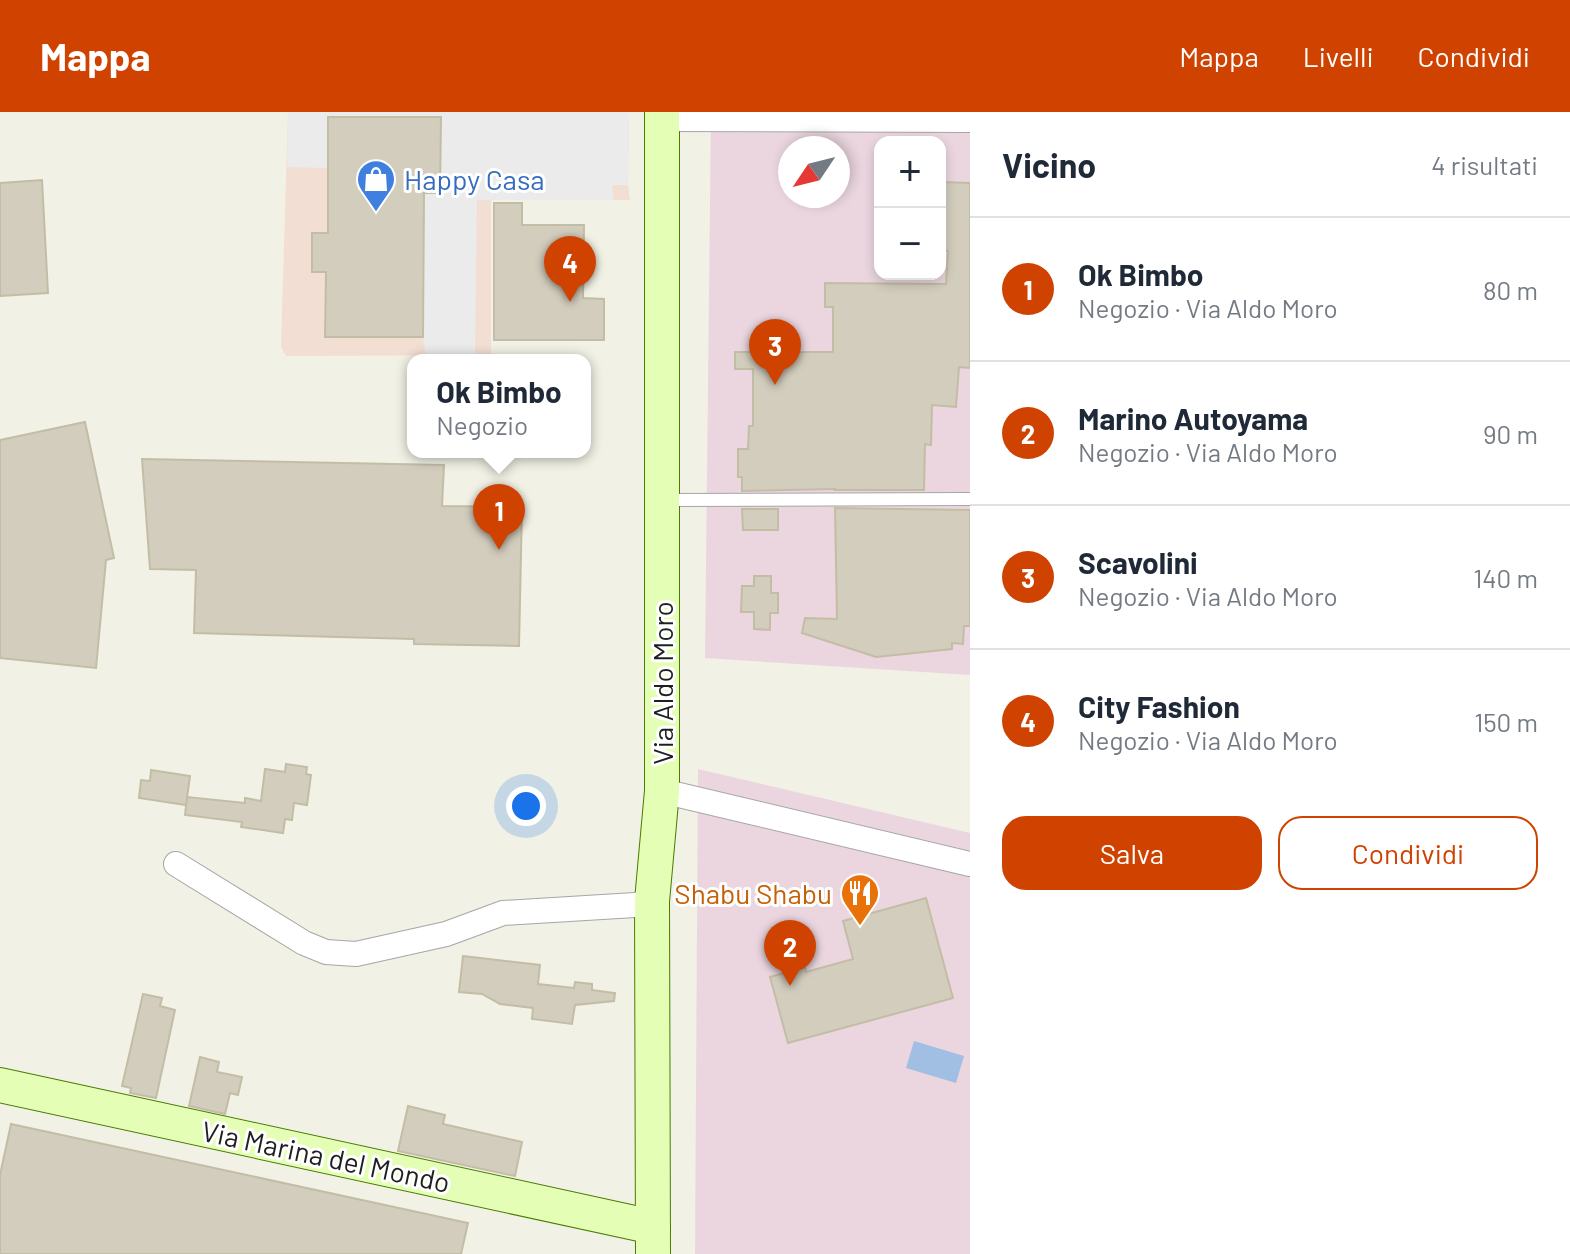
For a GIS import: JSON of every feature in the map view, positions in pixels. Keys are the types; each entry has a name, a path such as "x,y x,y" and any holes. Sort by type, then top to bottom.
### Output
{"main road":[{"name":"Via Aldo Moro","path":"653,1240 652,901 662,791 662,116"},
{"name":"Via Marina del Mondo","path":"0,1085 653,1240"}],"street":[{"path":"662,116 970,120"},
{"path":"662,791 970,864"},
{"path":"176,864 304,943 326,952 356,954 446,934 503,913 635,905 652,901"}],"lane":[{"path":"662,500 970,499"}],"shaded area":[{"path":"288,112 629,112 630,200 491,200 491,354 286,356 281,347"},
{"path":"288,112 629,112 628,185 612,185 614,200 477,200 475,354 426,354 423,337 424,193 440,193 441,118 329,117 328,168 287,167"},
{"path":"711,112 970,112 970,675 705,658"},
{"path":"698,769 970,833 970,1254 695,1254"}],"water":[{"path":"914,1041 964,1056 956,1083 906,1068"}],"building":[{"name":"Happy Casa","path":"328,117 441,117 440,193 424,193 423,337 325,337 326,272 312,272 312,233 328,233"},
{"path":"42,180 48,293 0,296 0,183"},
{"path":"946,182 970,183 970,368 959,367 956,407 932,405 931,445 925,444 924,490 742,491 742,477 738,477 738,449 748,449 749,426 753,426 753,369 735,369 735,352 833,352 833,307 825,307 825,283 946,284"},
{"path":"494,203 522,203 522,225 584,225 583,298 604,299 604,340 494,340"},
{"path":"85,422 114,558 106,560 96,668 0,658 0,440"},
{"path":"142,459 444,465 442,506 522,507 519,646 414,644 414,639 194,633 196,570 150,569"},
{"path":"835,508 970,510 970,626 964,626 963,644 952,643 952,649 876,657 802,633 805,618 837,619"},
{"path":"742,509 778,509 778,530 743,530"},
{"path":"754,576 771,576 771,593 778,593 778,613 770,613 770,630 754,629 754,612 741,612 742,586 754,586"},
{"path":"286,764 307,767 306,774 311,775 307,805 294,803 292,820 285,819 283,833 241,827 242,822 185,815 187,797 245,803 245,798 261,801 265,769 285,772"},
{"path":"151,770 190,776 186,805 139,798 141,780 150,781"},
{"path":"926,898 953,998 788,1043 770,977 805,967 806,972 853,959 843,921"},
{"path":"463,956 540,965 538,984 574,988 575,982 592,984 592,990 615,993 614,1001 575,1005 572,1024 532,1019 533,1008 500,1004 482,994 459,992"},
{"path":"143,994 162,998 160,1006 175,1010 156,1098 130,1093 131,1088 122,1086"},
{"path":"200,1057 219,1062 217,1072 242,1077 238,1095 230,1093 225,1114 189,1106"},
{"path":"408,1106 445,1115 443,1124 522,1142 515,1176 398,1151"},
{"path":"11,1124 468,1223 461,1254 0,1254 0,1175"}],"place":[{"name":"Happy Casa","path":"376,213"},
{"name":"City Fashion","path":"570,302"},
{"name":"Scavolini","path":"775,385"},
{"name":"Ok Bimbo","path":"499,550"},
{"name":"Shabu Shabu","path":"860,927"},
{"name":"Marino Autoyama","path":"790,986"}]}
